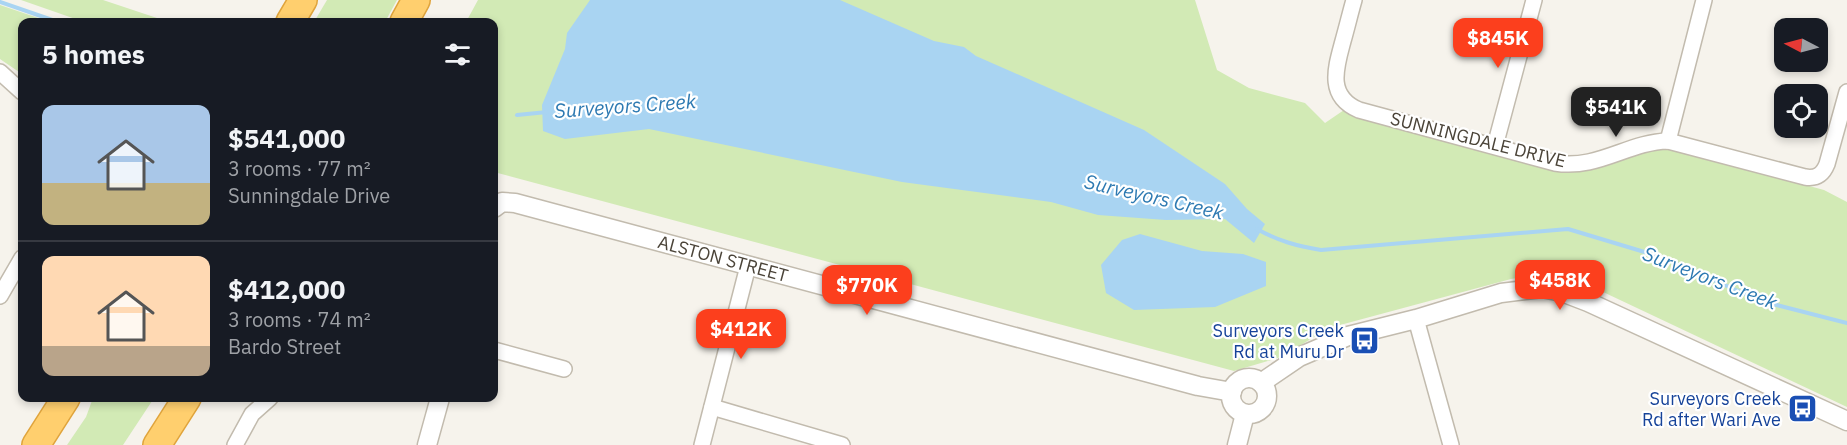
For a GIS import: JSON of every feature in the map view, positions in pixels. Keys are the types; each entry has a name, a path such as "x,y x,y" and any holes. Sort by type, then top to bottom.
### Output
{"highway":[{"path":"292,18 303,0"},
{"path":"406,18 416,0"},
{"path":"36,445 63,402"},
{"path":"158,445 185,402"}],"street":[{"name":"SUNNINGDALE DRIVE","path":"1354,0 1336,66 1335,82 1348,104 1359,110 1555,163 1576,165 1599,161 1655,142 1668,141 1805,177 1817,177 1827,164 1847,92"},
{"path":"1495,146 1534,0"},
{"path":"1668,141 1704,0"},
{"path":"0,72 18,88"},
{"name":"ALSTON STREET","path":"498,204 502,202 515,203 1198,386 1232,392"},
{"path":"0,296 18,265"},
{"path":"702,445 748,266"},
{"path":"1261,383 1299,357 1348,336 1416,319 1501,293 1542,288 1562,292 1847,421"},
{"path":"1416,319 1451,445"},
{"path":"498,351 564,369"},
{"path":"1252,379 1261,383 1267,393 1265,405 1256,412 1245,414 1236,408 1231,398 1232,392 1242,380 1252,379"},
{"path":"235,445 252,414 266,402"},
{"path":"427,445 439,402"},
{"path":"712,406 843,445"},
{"path":"1237,445 1245,414"}],"green space":[{"path":"21,0 103,0 157,18 73,18"},
{"path":"327,0 397,0 387,18 316,18"},
{"path":"478,0 1195,0 1217,70 1249,88 1305,103 1325,123 1344,110 1563,171 1575,171 1667,147 1824,190 1847,202 1847,407 1584,283 1548,273 1511,279 1329,328 1281,357 1234,371 498,173 498,18 468,18"},
{"path":"0,5 38,18 18,18 18,71 0,59"},
{"path":"92,402 151,402 123,445 67,445 86,417"}],"water":[{"path":"590,0 840,0 934,41 964,47 976,56 1144,130 1225,184 1247,209 1265,224 1254,243 1225,219 1166,220 1098,215 1051,202 902,182 649,129 565,139 543,131 542,105 565,49 567,33"},
{"path":"1140,234 1202,251 1243,254 1266,262 1266,286 1215,307 1134,310 1106,293 1101,265 1122,240"}],"waterway":[{"name":"Surveyors Creek","path":"0,2 46,18"},
{"name":"Surveyors Creek","path":"517,115 547,112"},
{"name":"Surveyors Creek","path":"1257,229 1272,237 1321,250 1568,229 1661,257 1761,301 1847,323"}],"place":[{"name":"Surveyors Creek Rd at Muru Dr","path":"1365,341"},
{"name":"Surveyors Creek Rd after Wari Ave","path":"1802,409"}]}
